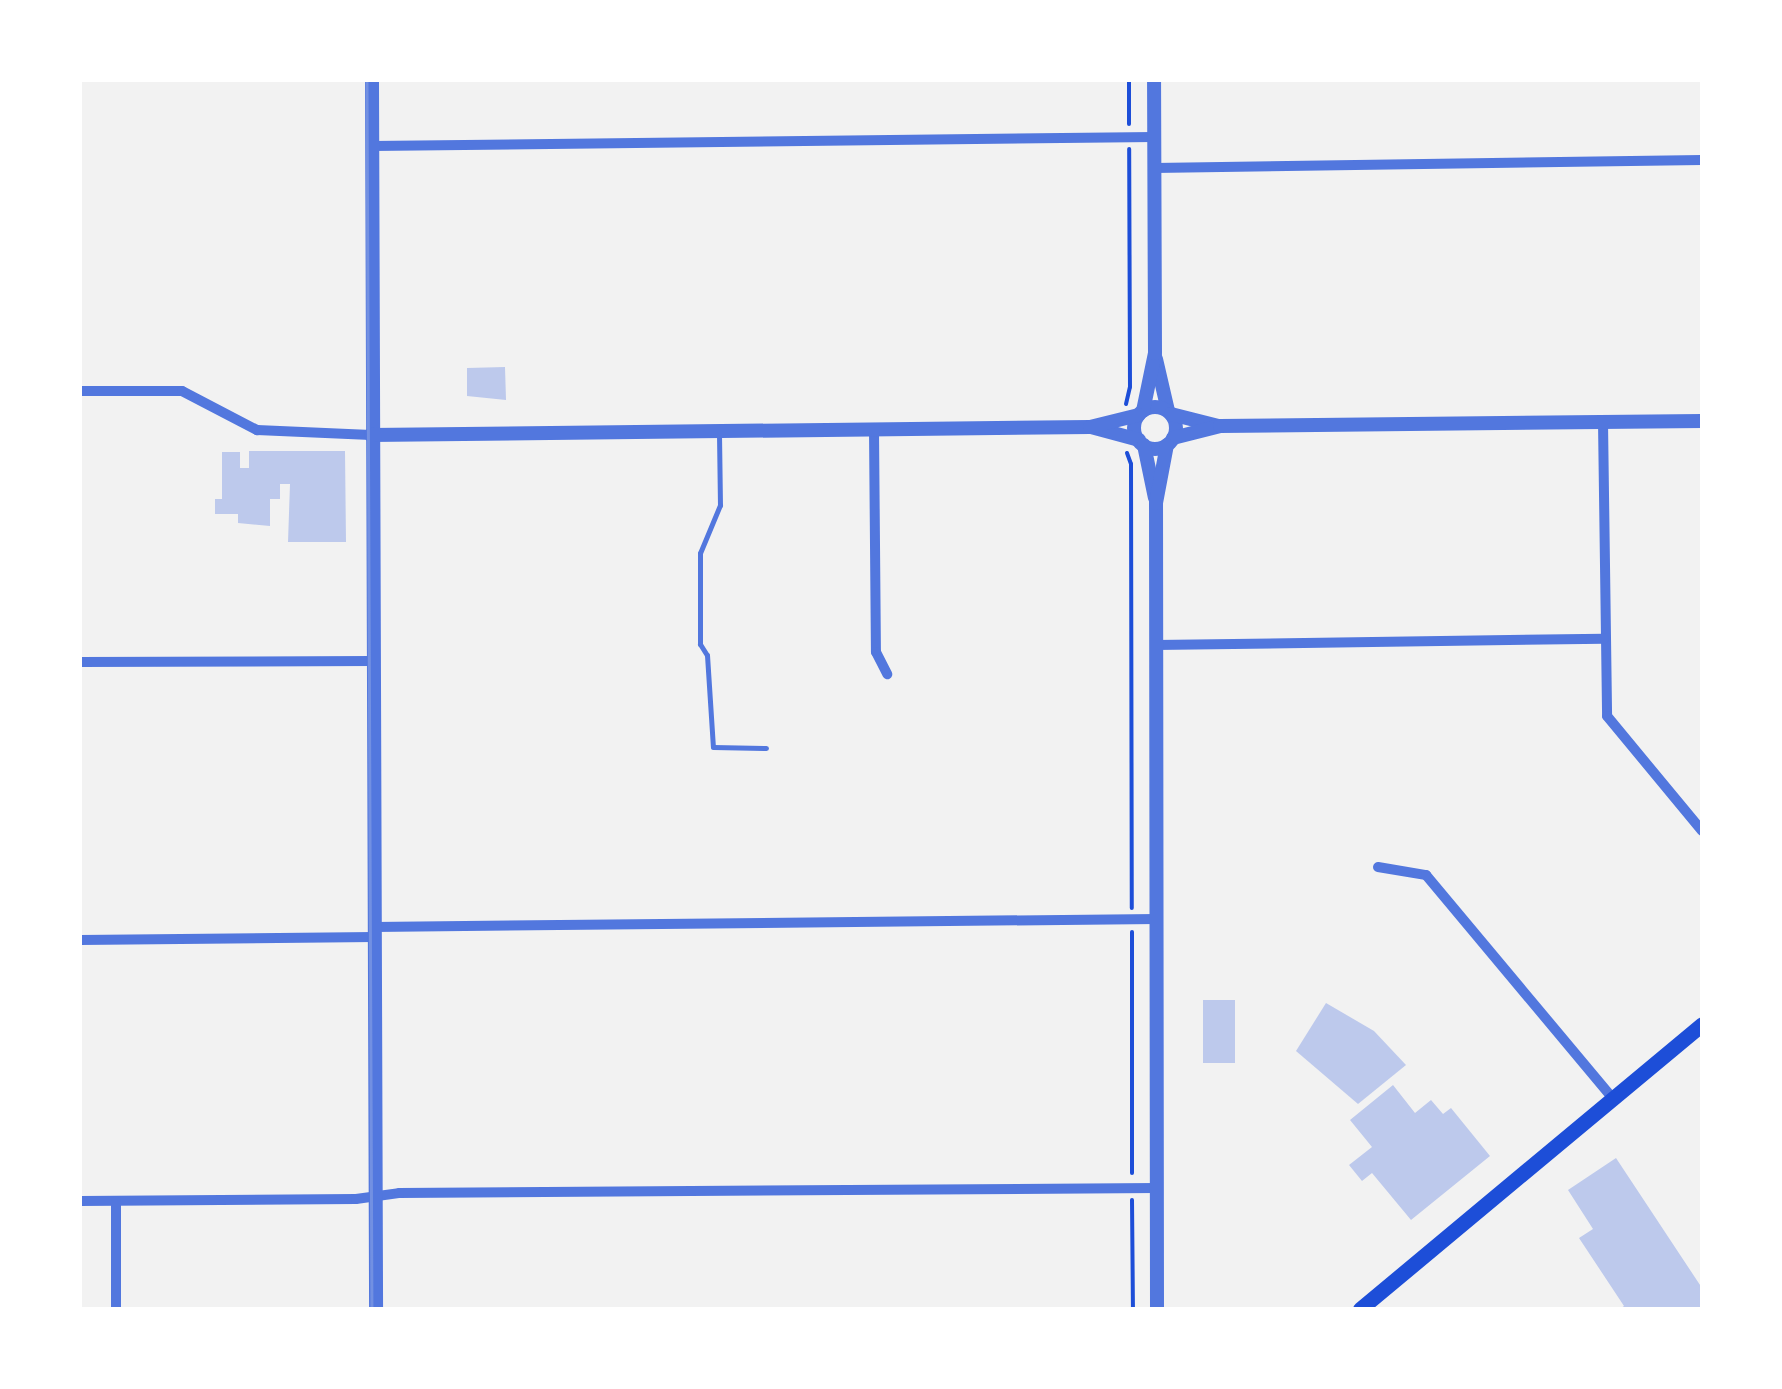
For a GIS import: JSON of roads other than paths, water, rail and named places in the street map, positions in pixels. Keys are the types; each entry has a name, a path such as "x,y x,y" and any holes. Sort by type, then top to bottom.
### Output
{"main road":[{"path":"1360,1309 1702,1024"}],"street":[{"path":"372,80 376,1309"},
{"path":"1154,80 1155,353 1176,426 1156,503 1157,1309"},
{"path":"372,146 1154,137"},
{"path":"1154,168 1702,160"},
{"path":"1155,353 1134,427 1156,503"},
{"path":"80,391 182,391 257,430 371,435 1090,427 1155,407 1220,426 1702,421"},
{"path":"1603,422 1607,716 1702,831"},
{"path":"1090,427 1155,448 1220,426"},
{"path":"874,430 876,652 887,674"},
{"path":"1156,645 1604,639"},
{"path":"80,662 372,661"},
{"path":"1378,867 1426,875 1613,1098"},
{"path":"80,940 1157,920"},
{"path":"80,1201 1157,1188"},
{"path":"116,1200 116,1309"}],"lane":[{"path":"718,432 720,505 700,553 700,644 706,655 713,748 766,748"}],"tram line":[{"path":"367,80 372,1309"}]}
